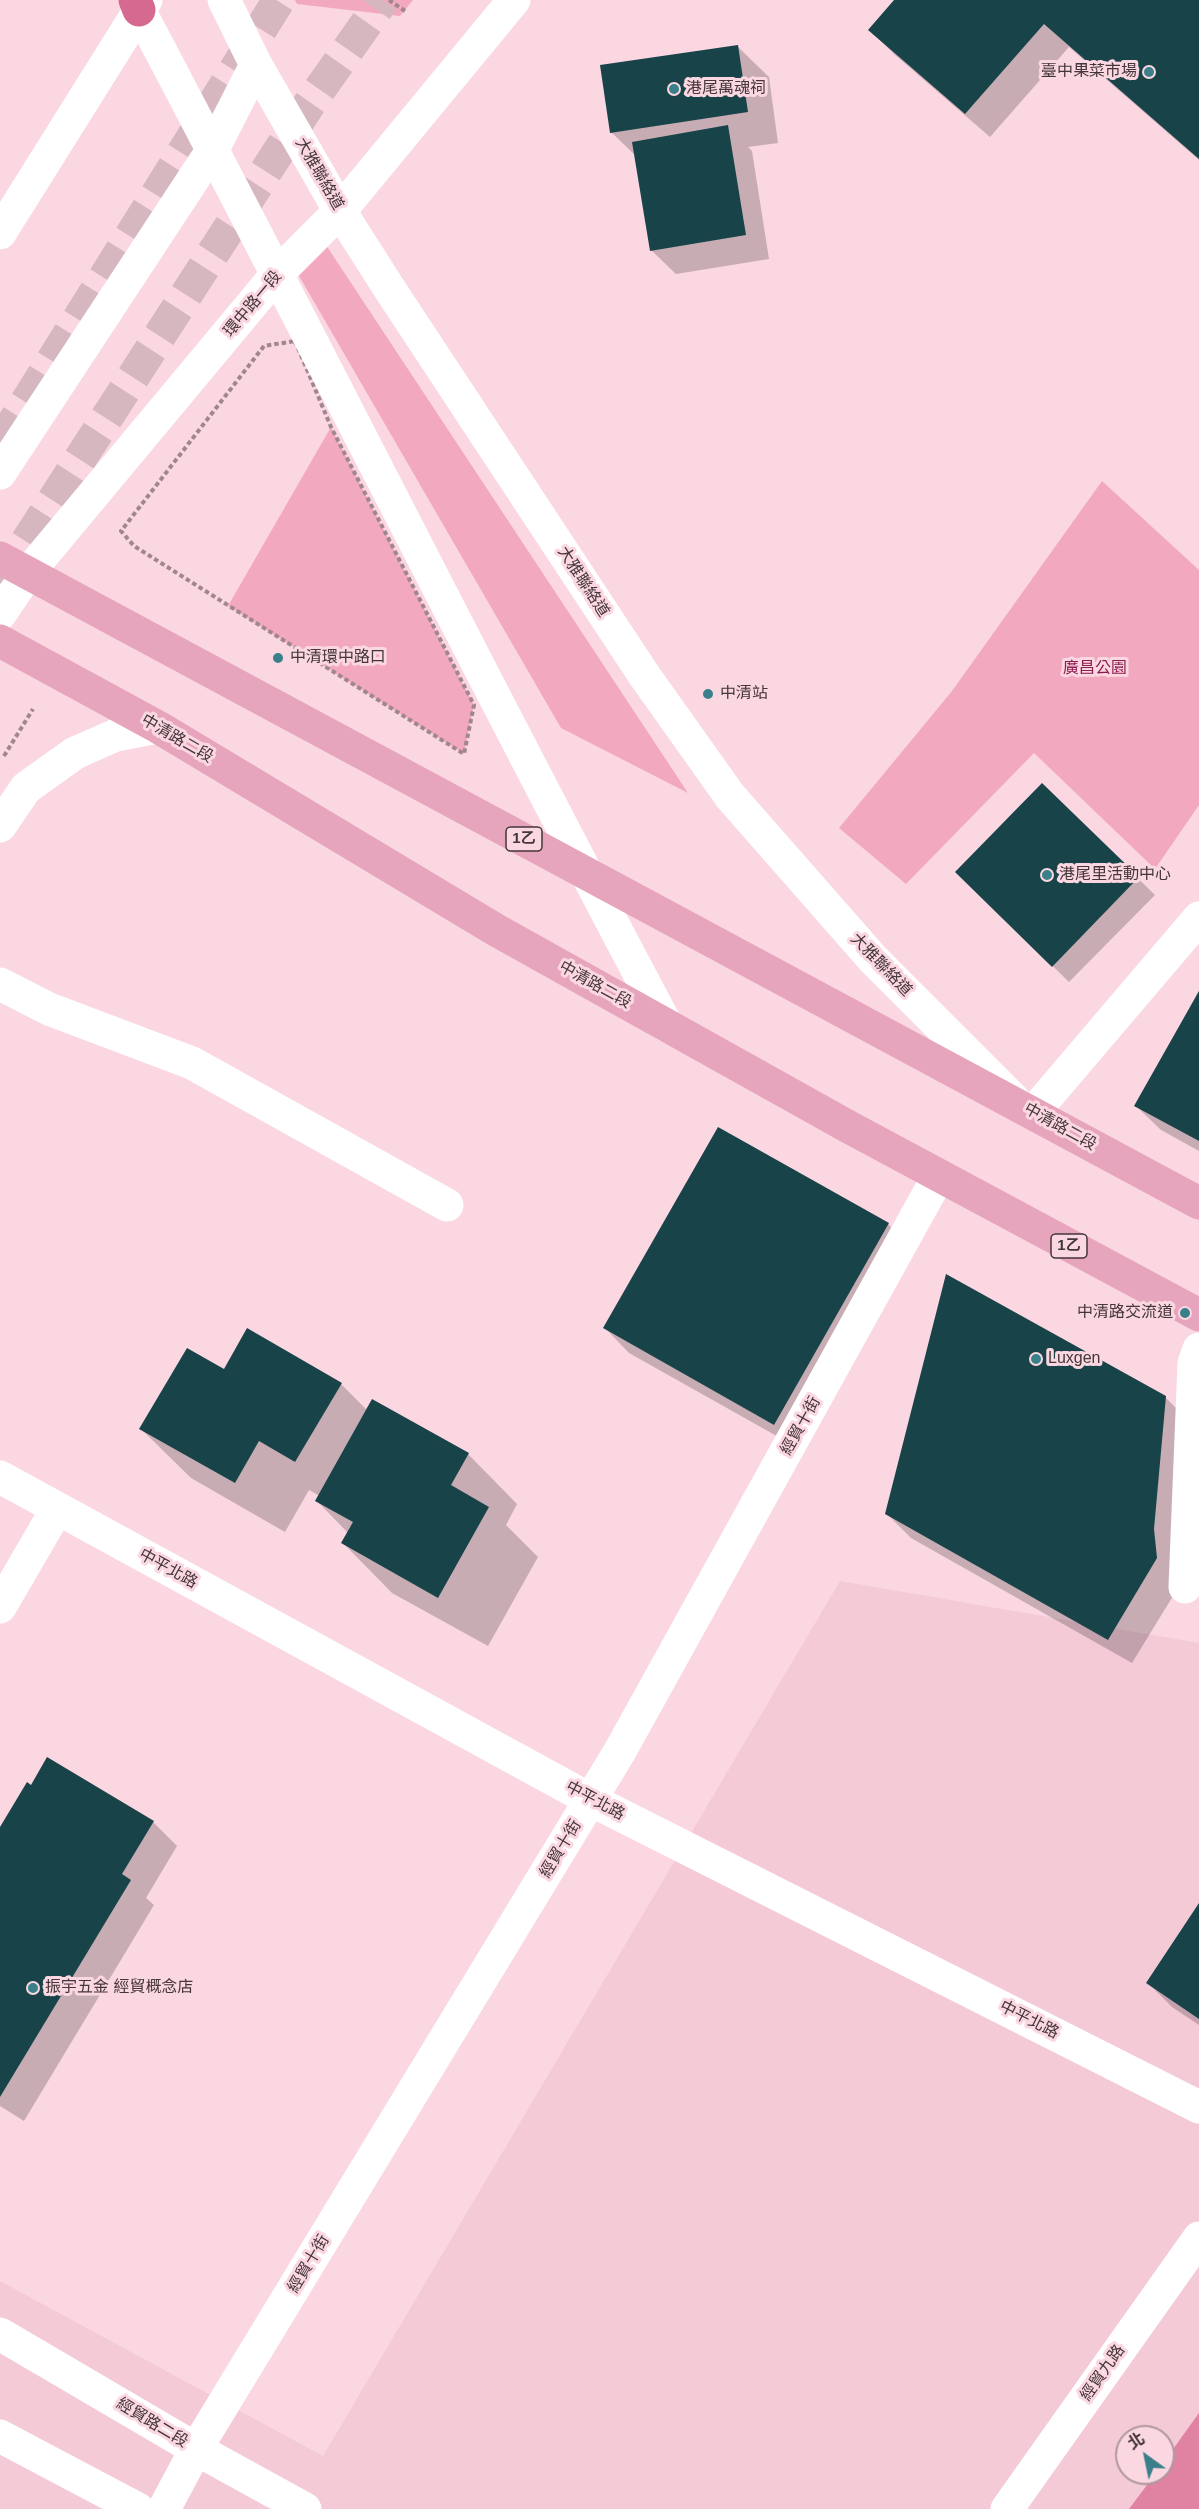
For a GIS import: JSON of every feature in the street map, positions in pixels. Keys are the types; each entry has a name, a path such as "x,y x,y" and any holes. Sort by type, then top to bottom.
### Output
{"main road":[{"name":"中清路二段","path":"14,566 1199,1203"},
{"name":"中清路二段","path":"0,641 158,727 496,930 938,1177 1199,1315"}],"street":[{"name":"大雅聯絡道","path":"224,0 256,65 340,211 644,675 730,796 873,959 1027,1109"},
{"name":"環中路一段","path":"0,614 14,566 277,274 340,211 514,0"},
{"path":"140,4 584,871 667,1026"},
{"path":"0,233 140,4"},
{"path":"0,473 213,149 256,65"},
{"path":"0,826 26,788 75,753 116,735 158,727"},
{"path":"1027,1109 1199,918"},
{"path":"0,984 49,1009 192,1063 447,1205"},
{"name":"經貿十街","path":"164,2509 196,2449 626,1741 938,1177"},
{"path":"1185,1587 1194,1363 1199,1349"},
{"name":"中平北路","path":"0,1477 591,1800 1199,2107"},
{"path":"0,1607 57,1509"},
{"name":"經貿九路","path":"1007,2509 1199,2238"},
{"name":"經貿路二段","path":"0,2334 196,2449 305,2509"},
{"path":"0,2436 138,2509"}],"path":[{"path":"389,0 405,11"},
{"path":"295,341 315,392 474,705 464,754 134,546 121,531 264,346 295,341"},
{"path":"4,756 33,709"}],"shaded area":[{"path":"840,1581 1199,1643 1199,2509 0,2509 0,2281 323,2456"},
{"path":"1199,2413 1199,2509 1129,2509 1147,2485 1175,2485 1175,2446"}],"green space":[{"path":"295,0 413,0 400,16 297,4"},
{"path":"322,239 688,793 561,728 295,269"},
{"path":"331,427 474,705 464,754 228,606"},
{"name":"廣昌公園","path":"1102,481 1199,570 1199,805 1155,869 1034,753 906,884 839,828 952,691"}],"building":[{"name":"臺中果菜市場","path":"894,0 1199,0 1199,159 1044,24 965,114 868,30"},
{"name":"港尾萬魂祠","path":"738,45 748,112 610,133 600,65"},
{"path":"728,125 746,235 650,251 632,142"},
{"name":"港尾里活動中心","path":"1042,783 1139,877 1052,967 955,872"},
{"path":"1199,991 1199,1141 1134,1106"},
{"path":"718,1127 889,1223 774,1425 603,1328"},
{"path":"946,1274 1166,1396 1154,1529 1157,1558 1108,1640 885,1514"},
{"path":"247,1328 342,1383 295,1462 259,1441 235,1483 139,1429 187,1348 224,1369"},
{"path":"372,1399 469,1453 451,1485 489,1507 438,1598 341,1543 353,1522 315,1501"},
{"name":"振宇五金 經貿概念店","path":"47,1757 154,1821 122,1874 131,1880 0,2097 0,1827 27,1782 31,1785"},
{"path":"1199,1903 1199,2019 1146,1983"}],"tunnel":[{"path":"0,444 279,0"},
{"path":"0,583 310,103 383,0"}],"place":[{"name":"臺中果菜市場","path":"1149,72"},
{"name":"港尾萬魂祠","path":"674,89"},
{"name":"中清環中路口","path":"278,658"},
{"name":"中清站","path":"708,694"},
{"name":"港尾里活動中心","path":"1047,875"},
{"name":"中清路交流道","path":"1185,1313"},
{"name":"Luxgen","path":"1036,1359"},
{"name":"振宇五金 經貿概念店","path":"33,1988"}]}
